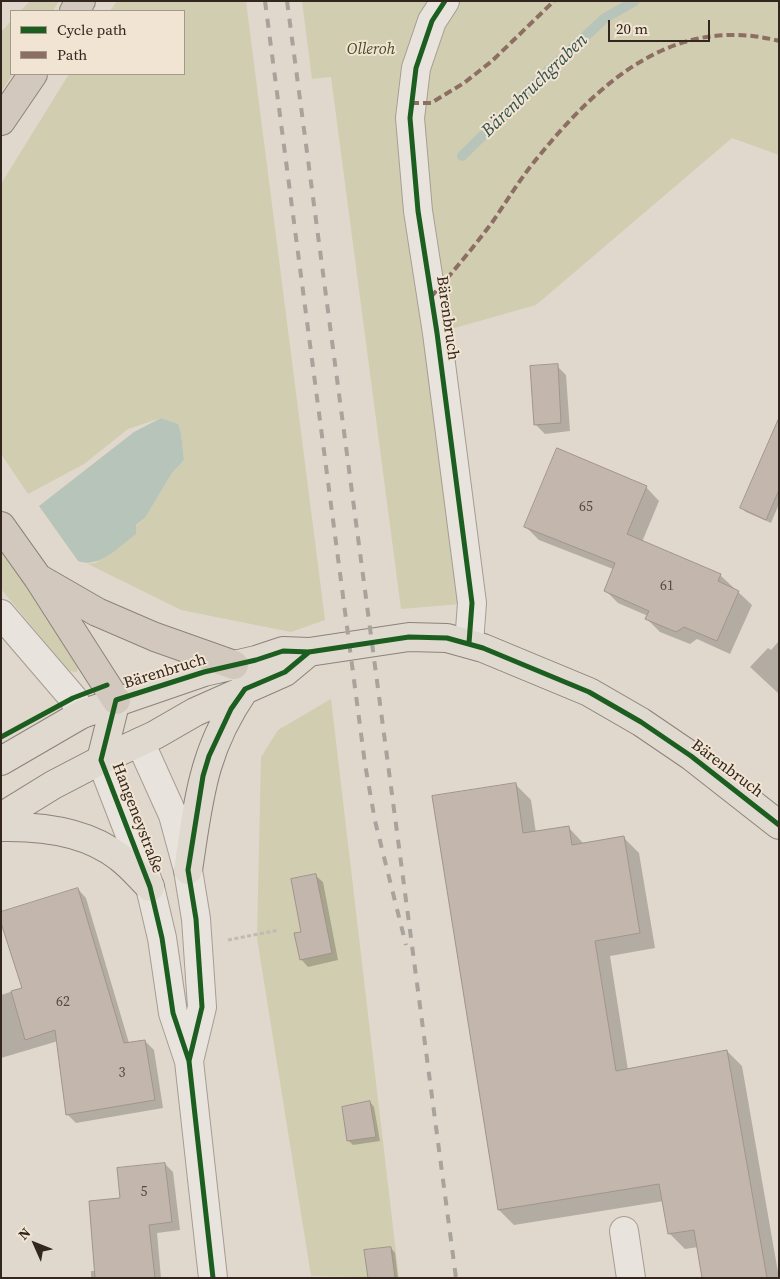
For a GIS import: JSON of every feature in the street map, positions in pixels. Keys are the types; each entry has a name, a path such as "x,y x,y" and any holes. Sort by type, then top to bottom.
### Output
{"highway":[{"path":"1,121 32,75"},
{"path":"1,526 38,578 116,700"},
{"path":"38,578 97,612 239,677"}],"main road":[{"name":"Bärenbruch","path":"1,817 53,785 100,760 140,742 239,677 283,651 309,652 409,637 447,638 469,643 521,662 588,692 641,722 691,756 779,825"},
{"name":"Bärenbruch","path":"1,761 82,714 116,700 204,672 239,677"},
{"path":"188,870 196,810 207,763 231,709 239,677"},
{"name":"Bärenbruch","path":"116,700 140,742"},
{"name":"Bärenbruch","path":"100,760 116,700"},
{"path":"1,827 25,827 64,832 95,842 120,857 150,887"}],"street":[{"name":"Bärenbruch","path":"445,1 432,21 416,68 410,118 418,211 439,342 472,603 469,643"},
{"path":"1,614 73,698 82,714"},
{"name":"Hangeneystraße","path":"140,742 173,815 188,870 196,919 202,1007 189,1061"},
{"name":"Hangeneystraße","path":"100,760 150,887 162,938 173,1013 189,1061 213,1278"},
{"path":"624,1231 631,1278"}],"path":[{"path":"233,939 279,930"}],"green space":[{"path":"30,1 59,1 54,10 21,10"},
{"path":"117,1 246,1 325,620 291,632 181,610 88,564 96,563 145,518 172,473 184,460 178,424 161,418 128,429 84,464 28,494 1,454 1,184 68,75 185,75 185,10 111,10"},
{"name":"Olleroh","path":"302,1 779,1 779,155 732,138 536,305 437,333 472,603 401,609 331,77 312,79"},
{"path":"10,22 10,75 12,75 1,92 1,32"},
{"path":"1,549 79,662 77,672 69,671 1,589"},
{"path":"331,699 399,1278 311,1276 257,938 261,757 278,730"}],"shaded area":[{"path":"161,418 178,424 184,460 172,473 145,518 136,525 136,534 102,559 86,563 78,561 39,506 134,432"}],"building":[{"path":"558,364 561,423 534,425 530,366"},
{"path":"779,418 779,490 766,520 740,508"},
{"path":"557,448 647,486 627,534 721,574 718,581 739,591 717,641 684,627 676,632 645,619 649,611 604,591 615,563 524,527"},
{"path":"516,783 523,833 569,826 572,845 624,836 640,933 595,941 616,1071 727,1050 767,1278 702,1278 694,1230 668,1234 659,1184 498,1210 432,796"},
{"path":"316,874 332,953 300,960 294,933 301,932 291,879"},
{"path":"78,888 124,1043 145,1040 155,1100 66,1115 55,1030 25,1040 11,991 22,988 1,923 1,912"},
{"path":"370,1101 376,1137 347,1141 342,1107"},
{"path":"165,1163 172,1222 149,1225 155,1278 95,1278 89,1201 120,1198 117,1168"},
{"path":"391,1247 395,1278 368,1278 364,1250"}],"waterway":[{"name":"Bärenbruchgraben","path":"462,156 605,18 635,1"}],"railway":[{"path":"265,1 365,764 375,821 406,945"},
{"path":"287,1 456,1278"}],"marked path":[{"path":"411,103 431,103 464,83 492,61 554,1"},
{"path":"431,297 491,224 539,156 563,128 614,80 643,60 673,46 706,37 741,35 779,41"}],"cycle path":[{"path":"445,1 432,21 416,68 410,118 418,211 437,333 472,603 469,643"},
{"path":"213,1278 189,1061 173,1013 162,938 150,887 101,760 116,700 204,672 256,660 283,651 309,652 409,637 447,638 483,648 589,692 641,722 691,756 779,825"},
{"path":"189,1061 202,1007 196,919 188,870 203,776 209,756 231,709 245,689 285,672 309,652"},
{"path":"1,737 73,698 107,685"}]}
